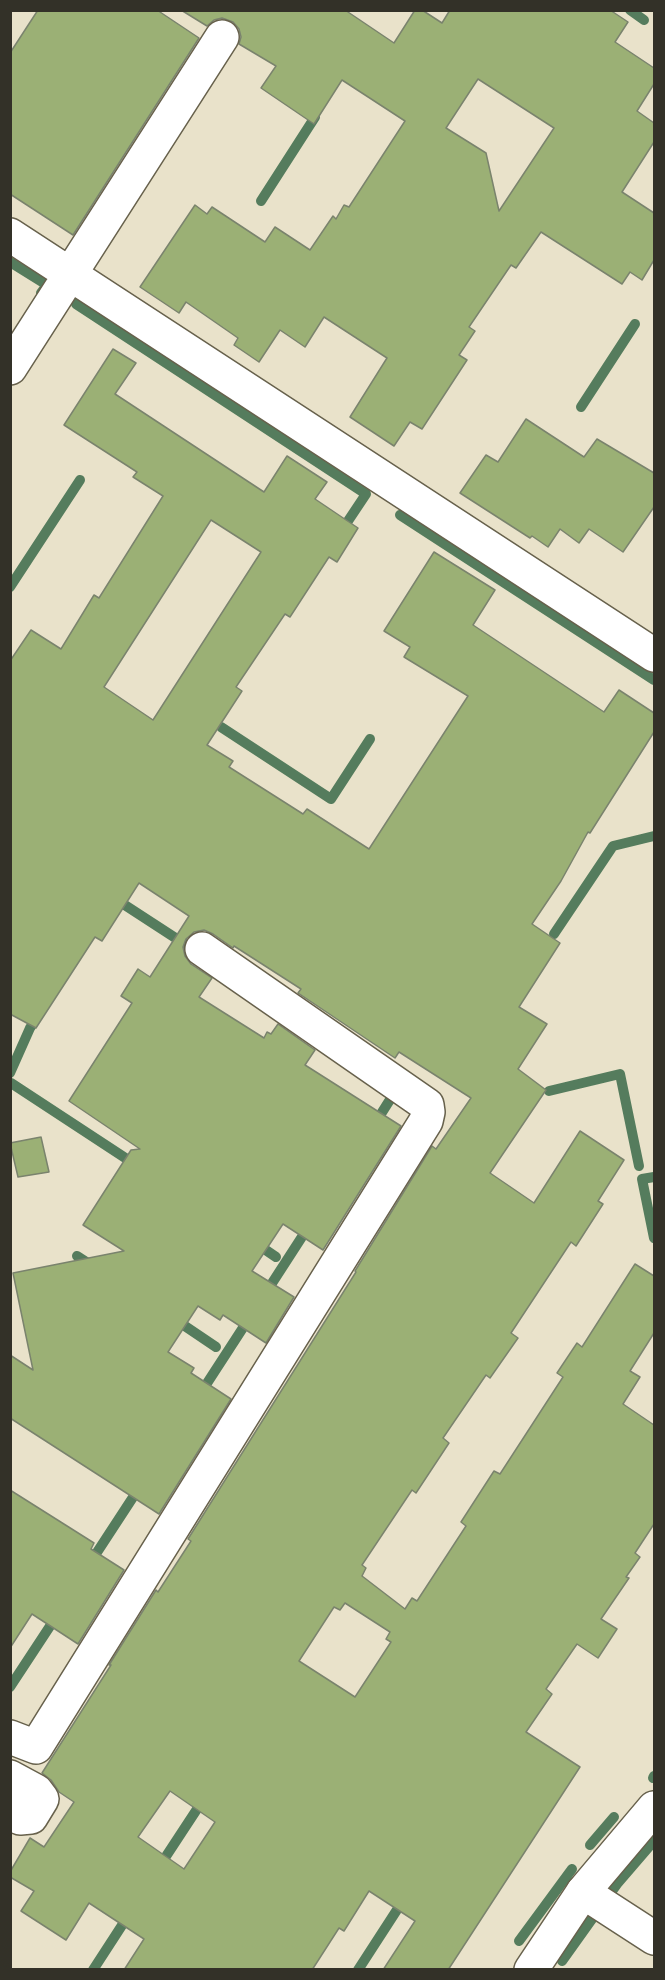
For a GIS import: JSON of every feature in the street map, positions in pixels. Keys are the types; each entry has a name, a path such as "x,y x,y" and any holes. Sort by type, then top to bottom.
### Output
{"street":[{"path":"10,368 222,38"},
{"path":"10,235 654,655"},
{"path":"10,1737 36,1747 426,1121 427,1105 202,949"},
{"path":"10,1777 36,1791 42,1799 31,1817 20,1818 10,1813"},
{"path":"531,1970 583,1892 654,1808"},
{"path":"583,1892 654,1938"}],"building":[{"path":"38,10 157,10 199,38 73,235 10,194 10,53"},
{"path":"181,10 345,10 394,43 415,10 422,10 442,23 450,10 610,10 628,22 615,42 654,68 654,84 637,111 654,123 654,142 622,192 654,213 654,260 642,280 630,272 622,284 541,232 516,268 511,265 469,327 475,331 459,355 467,360 422,429 410,422 394,446 350,417 387,358 324,317 305,347 280,330 259,362 234,345 238,338 186,302 179,313 140,287 195,205 207,214 212,207 265,242 275,227 310,250 333,216 336,219 344,205 349,207 405,121 342,80 314,124 261,88 276,66 239,44 241,37 239,29 233,22 222,18 214,20 207,26","holes":["478,79 554,128 499,211 486,153 446,128"]},
{"path":"113,349 136,363 115,394 264,492 287,456 327,482 315,499 358,528 337,562 329,557 290,617 285,614 236,687 242,691 207,745 233,761 229,767 303,814 307,809 369,849 468,696 404,657 410,647 384,631 434,552 495,590 473,625 604,712 619,690 654,713 654,732 590,833 588,832 561,881 532,924 560,943 519,1007 547,1024 518,1069 546,1090 490,1173 534,1203 580,1131 624,1160 598,1201 603,1204 576,1246 571,1242 511,1333 518,1338 490,1378 486,1375 443,1438 449,1443 416,1493 412,1490 362,1565 366,1568 362,1576 405,1609 412,1598 417,1601 466,1526 461,1522 494,1471 500,1474 563,1377 557,1373 577,1343 582,1347 635,1264 654,1276 654,1333 630,1371 640,1377 623,1404 654,1425 654,1524 635,1553 640,1557 626,1577 629,1578 601,1619 617,1629 598,1658 577,1644 546,1689 552,1694 526,1732 580,1767 448,1970 383,1970 415,1921 369,1891 344,1931 339,1928 312,1970 124,1970 144,1939 89,1903 66,1940 21,1911 34,1891 10,1877 10,1872 30,1838 44,1847 74,1802 59,1792 51,1780 42,1773 156,1590 158,1592 191,1541 188,1539 356,1272 432,1146 436,1149 471,1098 399,1052 395,1058 298,993 301,989 234,946 233,948 204,930 194,932 186,939 183,947 185,956 191,964 212,978 199,997 264,1038 267,1032 271,1034 278,1024 315,1050 305,1065 401,1126 323,1250 283,1224 252,1271 294,1297 266,1343 223,1315 220,1320 198,1306 168,1352 194,1368 191,1373 231,1399 159,1514 10,1418 10,1355 33,1370 13,1273 124,1251 83,1225 131,1150 140,1149 69,1101 132,1003 121,996 138,969 150,977 189,916 139,883 102,941 95,937 36,1028 10,1014 10,661 31,630 61,649 94,595 99,598 163,496 133,477 137,472 64,425","holes":["211,520 261,552 153,720 104,687","345,1603 390,1632 386,1639 391,1642 355,1697 299,1661 334,1607 340,1610","170,1791 215,1822 184,1869 138,1837"]},
{"path":"526,419 584,457 597,439 654,473 654,507 623,552 589,529 579,543 560,529 548,547 460,493 486,455 498,462"},
{"path":"41,1137 49,1172 18,1177 10,1143"},
{"path":"10,1490 94,1543 91,1549 124,1570 78,1644 32,1614 10,1648"}],"waterway":[{"path":"630,10 644,20"},
{"path":"261,201 315,117"},
{"path":"10,262 47,285 41,293"},
{"path":"76,304 366,494 340,533"},
{"path":"581,407 635,324"},
{"path":"10,587 80,480"},
{"path":"400,515 654,680"},
{"path":"221,727 331,799 370,739"},
{"path":"554,934 613,846 654,836"},
{"path":"114,898 197,952"},
{"path":"10,1073 30,1028 39,1014"},
{"path":"549,1091 620,1074 639,1166"},
{"path":"11,1083 136,1165"},
{"path":"374,1125 398,1087"},
{"path":"654,1177 642,1179 654,1238"},
{"path":"265,1294 309,1226"},
{"path":"254,1242 276,1257"},
{"path":"77,1256 94,1267"},
{"path":"200,1394 250,1317"},
{"path":"173,1318 216,1347"},
{"path":"90,1563 141,1485"},
{"path":"10,1687 58,1614"},
{"path":"159,1867 203,1800"},
{"path":"590,1845 614,1817"},
{"path":"562,1961 617,1884 654,1841"},
{"path":"519,1941 572,1869"},
{"path":"358,1970 404,1899"},
{"path":"93,1970 130,1913"}]}
